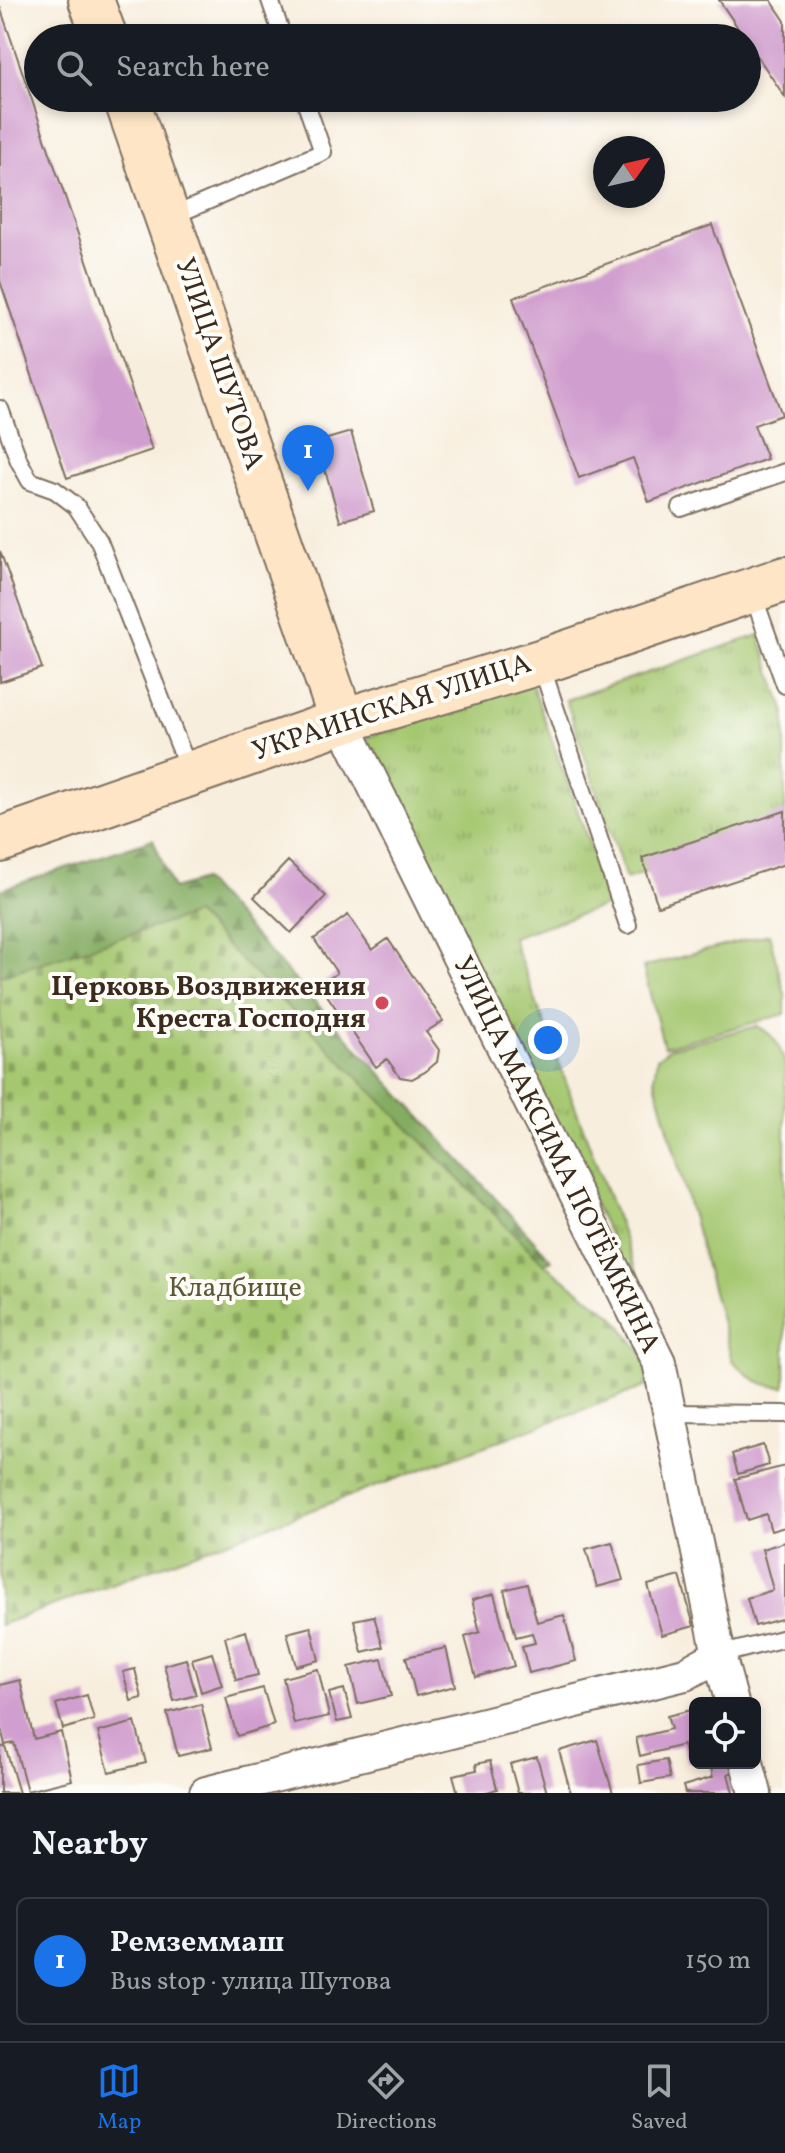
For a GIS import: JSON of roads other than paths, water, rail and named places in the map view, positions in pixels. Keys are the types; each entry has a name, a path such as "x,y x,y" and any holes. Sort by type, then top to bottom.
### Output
{"street":[{"path":"91,0 100,24"},
{"name":"УЛИЦА ШУТОВА","path":"131,112 342,721"},
{"name":"УКРАИНСКАЯ УЛИЦА","path":"0,840 342,721 540,662 768,584"},
{"name":"УЛИЦА МАКСИМА ПОТЁМКИНА","path":"342,721 659,1362 730,1697"},
{"path":"206,1793 685,1674 719,1655"},
{"path":"749,1769 755,1793"}],"lane":[{"path":"270,0 278,24"},
{"path":"169,217 323,152 309,112"},
{"path":"0,409 19,461 30,481 55,490 76,506 99,541 190,774"},
{"path":"681,508 785,472"},
{"path":"768,584 785,685"},
{"path":"540,662 628,925"},
{"path":"669,1413 785,1414"},
{"path":"719,1655 785,1638"}],"place":[{"name":"Ремземмаш","path":"308,491"},
{"name":"Церковь Воздвижения Креста Господня","path":"382,1003"}],"park label":[{"name":"Кладбище","path":"235,1288"}]}
